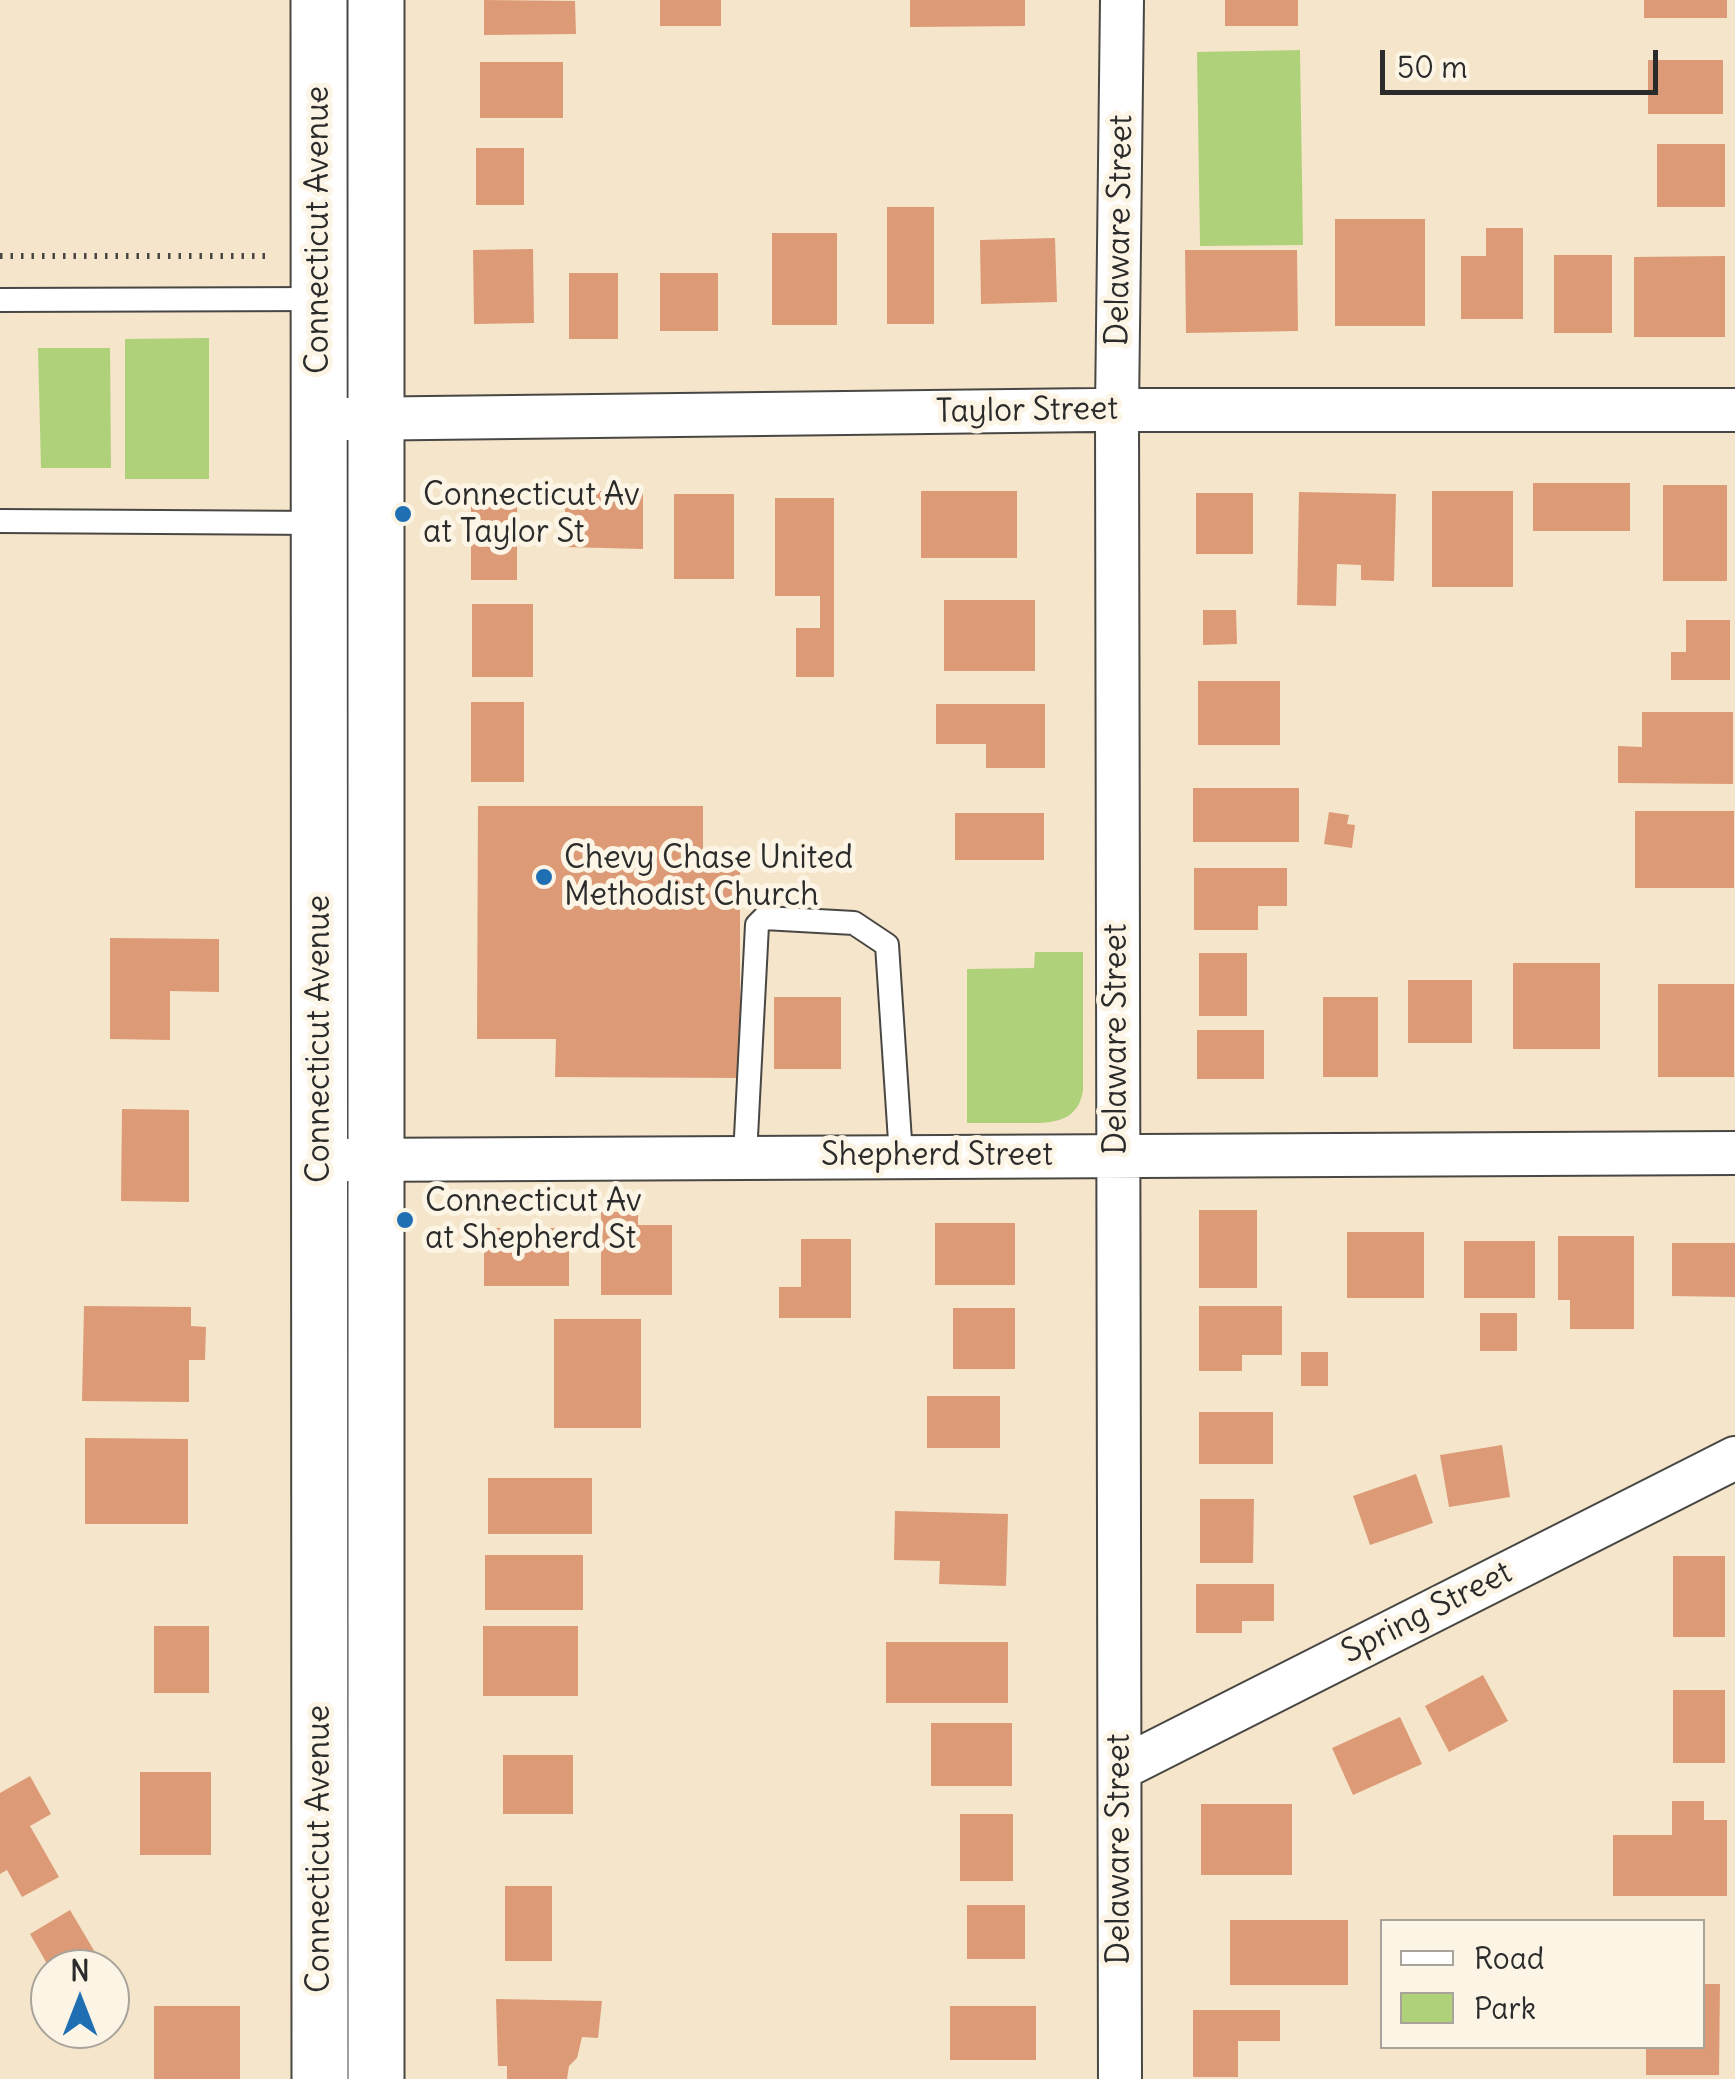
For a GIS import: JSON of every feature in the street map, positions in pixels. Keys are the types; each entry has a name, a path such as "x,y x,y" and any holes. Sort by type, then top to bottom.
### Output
{"main road":[{"name":"Connecticut Avenue","path":"319,0 320,419 346,524 376,1160 376,2079"},
{"name":"Connecticut Avenue","path":"320,2079 320,1160 346,524 376,419 376,0"}],"street":[{"name":"Delaware Street","path":"1120,2079 1118,410 1122,0"},
{"name":"Taylor Street","path":"320,419 1118,410 1735,410"},
{"name":"Shepherd Street","path":"320,1160 1735,1154"},
{"name":"Spring Street","path":"1120,1769 1735,1458"}],"lane":[{"path":"0,300 376,301"},
{"path":"0,521 346,524"},
{"path":"746,1156 758,925 764,918 854,923 887,945 900,1156"}],"path":[{"path":"0,256 273,256"}],"green space":[{"path":"1300,50 1303,245 1200,246 1197,52"},
{"path":"209,338 209,479 125,479 125,339"},
{"path":"38,348 110,348 111,468 41,468"},
{"path":"1035,952 1083,952 1080,1102 1068,1116 1050,1122 967,1123 967,969 1034,968"}],"building":[{"path":"484,0 575,1 576,34 484,35"},
{"path":"660,0 721,0 721,26 660,26"},
{"path":"910,0 1025,0 1025,26 910,27"},
{"path":"1225,0 1298,0 1298,26 1225,26"},
{"path":"1644,0 1727,0 1727,18 1644,18"},
{"path":"1648,60 1723,60 1723,114 1648,114"},
{"path":"480,62 563,62 563,118 480,118"},
{"path":"1657,144 1725,144 1725,207 1657,207"},
{"path":"476,148 524,148 524,205 476,205"},
{"path":"887,207 934,207 934,324 887,324"},
{"path":"1335,219 1425,219 1425,326 1335,326"},
{"path":"1486,228 1523,228 1523,319 1461,319 1461,256 1486,256"},
{"path":"772,233 837,233 837,325 772,325"},
{"path":"1055,238 1057,302 981,304 980,240"},
{"path":"533,249 534,323 474,324 473,250"},
{"path":"1185,250 1297,250 1298,331 1186,333"},
{"path":"1554,255 1612,255 1612,333 1554,333"},
{"path":"1725,256 1725,337 1634,337 1634,257"},
{"path":"569,273 618,273 618,339 569,339"},
{"path":"660,273 718,273 718,331 660,331"},
{"path":"1533,483 1630,483 1630,531 1533,531"},
{"path":"1663,485 1727,485 1727,581 1663,581"},
{"path":"565,491 643,491 643,549 565,547"},
{"path":"921,491 1017,491 1017,558 921,558"},
{"path":"1432,491 1513,491 1513,587 1432,587"},
{"path":"1299,492 1396,494 1394,581 1361,580 1361,565 1337,564 1336,606 1297,605"},
{"path":"1196,493 1253,493 1253,554 1196,554"},
{"path":"674,494 734,494 734,579 674,579"},
{"path":"775,498 834,498 834,677 796,677 796,628 820,628 820,596 775,596"},
{"path":"471,499 517,499 517,580 471,580"},
{"path":"944,600 1035,600 1035,671 944,671"},
{"path":"472,604 533,604 533,677 472,677"},
{"path":"1203,610 1236,610 1237,644 1203,645"},
{"path":"1686,620 1730,620 1730,680 1671,680 1671,652 1686,652"},
{"path":"1198,681 1280,681 1280,745 1198,745"},
{"path":"471,702 524,702 524,782 471,782"},
{"path":"936,704 1045,704 1045,768 986,768 986,744 936,744"},
{"path":"1642,712 1733,712 1733,784 1618,783 1618,746 1642,747"},
{"path":"1193,788 1299,788 1299,842 1193,842"},
{"path":"478,806 703,806 703,850 740,850 740,1078 555,1077 556,1039 477,1039"},
{"path":"1635,811 1734,811 1734,888 1635,888"},
{"path":"1329,812 1349,815 1347,824 1355,825 1352,848 1324,844"},
{"path":"955,813 1044,813 1044,860 955,860"},
{"path":"1194,868 1287,868 1287,906 1258,906 1258,930 1194,930"},
{"path":"110,938 219,939 219,992 170,991 170,1040 110,1039"},
{"path":"1199,953 1247,953 1247,1016 1199,1016"},
{"path":"1513,963 1600,963 1600,1049 1513,1049"},
{"path":"1408,980 1472,980 1472,1043 1408,1043"},
{"path":"1658,984 1734,984 1734,1077 1658,1077"},
{"path":"774,997 841,997 841,1069 774,1069"},
{"path":"1323,997 1378,997 1378,1077 1323,1077"},
{"path":"1197,1030 1264,1030 1264,1079 1197,1079"},
{"path":"122,1109 189,1110 189,1202 121,1201"},
{"path":"1199,1210 1257,1210 1257,1288 1199,1288"},
{"path":"601,1212 638,1212 638,1225 672,1225 672,1295 601,1295"},
{"path":"935,1223 1015,1223 1015,1285 935,1285"},
{"path":"484,1228 569,1228 569,1286 484,1286"},
{"path":"1347,1232 1424,1232 1424,1298 1347,1298"},
{"path":"1558,1236 1634,1236 1634,1329 1570,1329 1570,1300 1558,1300"},
{"path":"801,1239 851,1239 851,1318 779,1318 779,1287 801,1287"},
{"path":"1464,1241 1535,1241 1535,1298 1464,1298"},
{"path":"1672,1243 1735,1243 1735,1297 1672,1296"},
{"path":"84,1306 191,1307 191,1326 206,1327 205,1360 189,1360 189,1402 82,1401"},
{"path":"1199,1306 1282,1306 1282,1355 1242,1355 1242,1371 1199,1371"},
{"path":"953,1308 1015,1308 1015,1369 953,1369"},
{"path":"1480,1313 1517,1313 1517,1351 1480,1351"},
{"path":"554,1319 641,1319 641,1428 554,1428"},
{"path":"1301,1352 1328,1352 1328,1386 1301,1386"},
{"path":"927,1396 1000,1396 1000,1448 927,1448"},
{"path":"1199,1412 1273,1412 1273,1464 1199,1464"},
{"path":"85,1438 188,1439 188,1524 85,1524"},
{"path":"1502,1445 1510,1497 1449,1507 1440,1455"},
{"path":"1416,1474 1433,1523 1370,1545 1353,1496"},
{"path":"488,1478 592,1478 592,1534 488,1534"},
{"path":"1200,1499 1254,1499 1253,1563 1200,1563"},
{"path":"895,1511 1008,1514 1006,1586 939,1584 940,1561 894,1560"},
{"path":"485,1555 583,1555 583,1610 485,1610"},
{"path":"1673,1556 1725,1556 1725,1637 1673,1637"},
{"path":"1196,1584 1274,1584 1274,1621 1242,1621 1242,1633 1196,1633"},
{"path":"154,1626 209,1626 209,1693 154,1693"},
{"path":"483,1626 578,1626 578,1696 483,1696"},
{"path":"886,1642 1008,1642 1008,1703 886,1703"},
{"path":"1483,1675 1508,1721 1449,1752 1425,1706"},
{"path":"1673,1690 1725,1690 1725,1763 1673,1763"},
{"path":"1400,1717 1422,1764 1353,1795 1332,1748"},
{"path":"931,1723 1012,1723 1012,1786 931,1786"},
{"path":"503,1755 573,1755 573,1814 503,1814"},
{"path":"140,1772 211,1772 211,1855 140,1855"},
{"path":"30,1776 51,1814 30,1826 59,1877 22,1897 7,1870 0,1874 0,1793"},
{"path":"1672,1801 1704,1801 1704,1820 1727,1820 1727,1896 1613,1896 1613,1835 1672,1835"},
{"path":"1201,1804 1292,1804 1292,1875 1201,1875"},
{"path":"960,1814 1013,1814 1013,1881 960,1881"},
{"path":"505,1886 552,1886 552,1961 505,1961"},
{"path":"967,1905 1025,1905 1025,1959 967,1959"},
{"path":"70,1910 93,1949 39,1949 30,1934"},
{"path":"1230,1920 1348,1920 1348,1985 1230,1985"},
{"path":"1705,1984 1720,1984 1719,2075 1646,2075 1646,2049 1705,2049"},
{"path":"496,1999 602,2001 598,2038 582,2037 567,2079 507,2079 507,2066 498,2066"},
{"path":"154,2006 240,2006 240,2079 154,2079"},
{"path":"950,2006 1036,2006 1036,2060 950,2060"},
{"path":"1193,2010 1280,2010 1280,2041 1238,2041 1238,2077 1193,2077"}],"place":[{"name":"Connecticut Av at Taylor St","path":"403,514"},
{"name":"Chevy Chase United Methodist Church","path":"544,877"},
{"name":"Connecticut Av at Shepherd St","path":"405,1220"}]}
